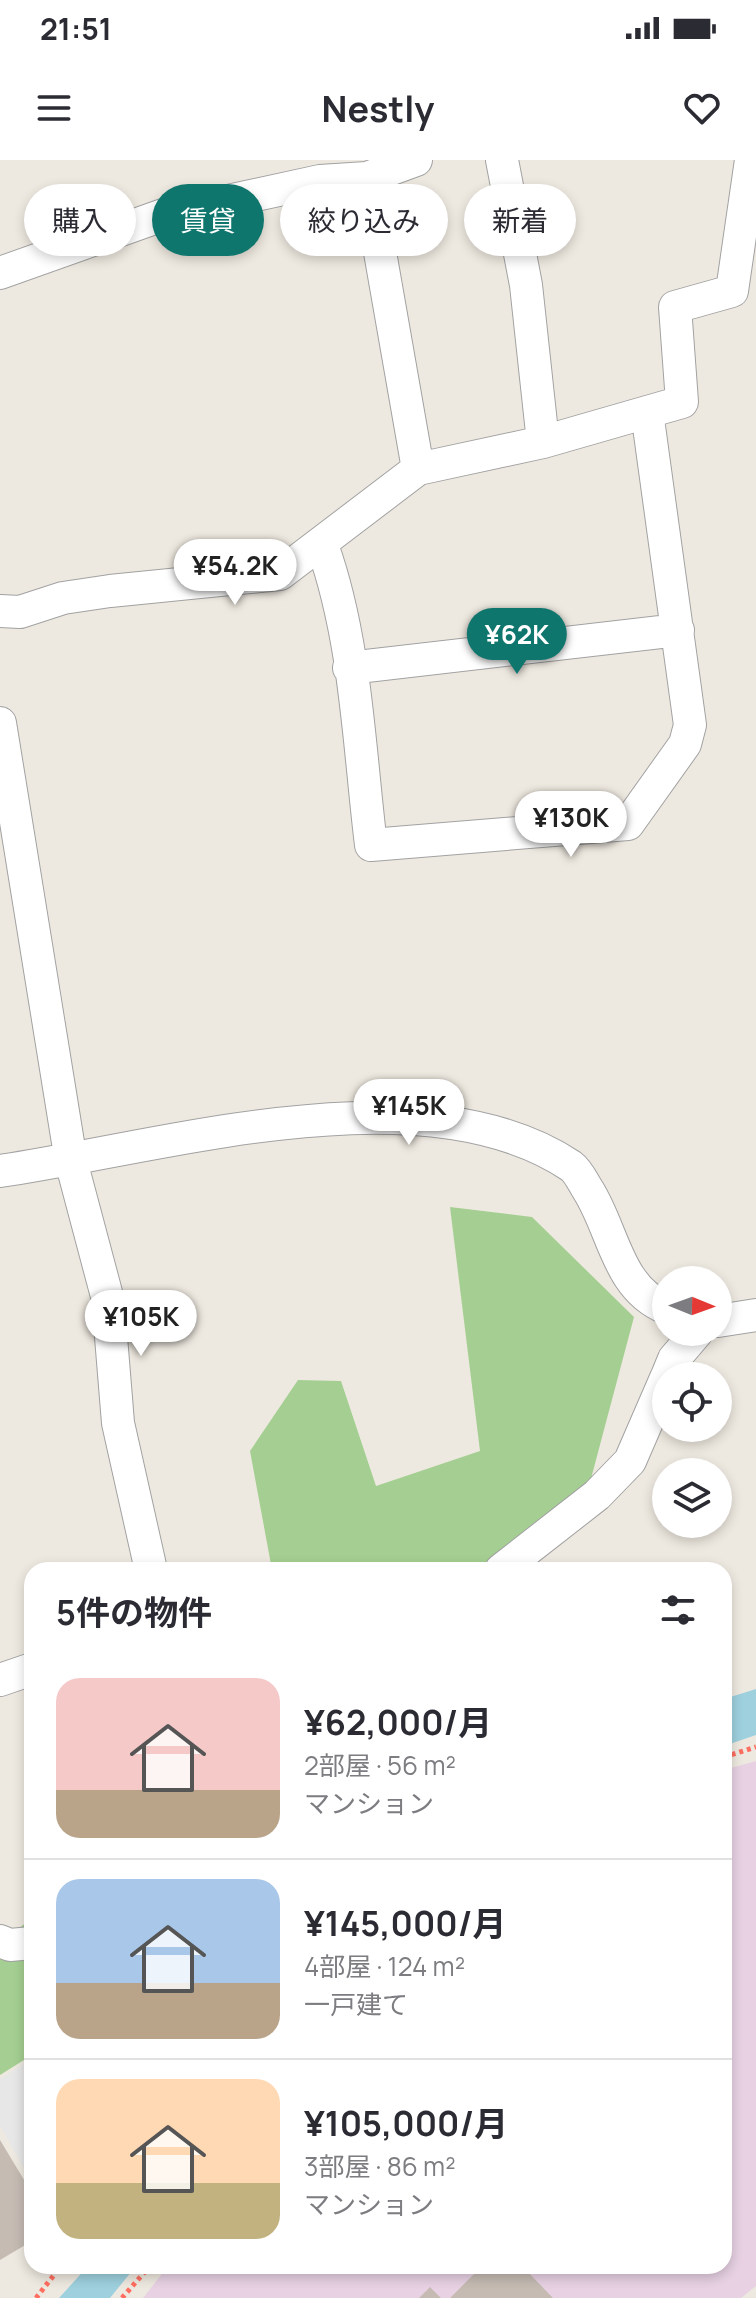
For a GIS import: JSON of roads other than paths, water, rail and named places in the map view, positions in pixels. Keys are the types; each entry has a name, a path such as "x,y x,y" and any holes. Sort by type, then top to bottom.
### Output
{"street":[{"path":"0,273 163,215 320,181 367,178 416,160"},
{"path":"502,160 526,285 543,442"},
{"path":"0,611 20,612 63,598 110,591 280,574 418,469 543,442 682,402 675,307 732,291 751,160"},
{"path":"367,178 418,469"},
{"path":"322,545 333,577 349,668 371,845 565,832 628,824 685,744 690,725 647,412"},
{"path":"349,668 678,630"},
{"path":"0,723 71,1161 108,1300 118,1423 149,1562"},
{"path":"0,1171 310,1119 415,1119 516,1136 574,1168 600,1208 628,1278 652,1302"},
{"path":"732,1319 756,1315"},
{"path":"673,1362 685,1346"},
{"path":"511,1562 597,1495 630,1461 652,1410"},
{"path":"0,1680 24,1672"},
{"path":"0,1941 10,1945 24,1944"}],"water":[{"path":"756,1689 756,1735 732,1743 732,1696"},
{"path":"81,2274 130,2274 110,2298 59,2298"}]}
